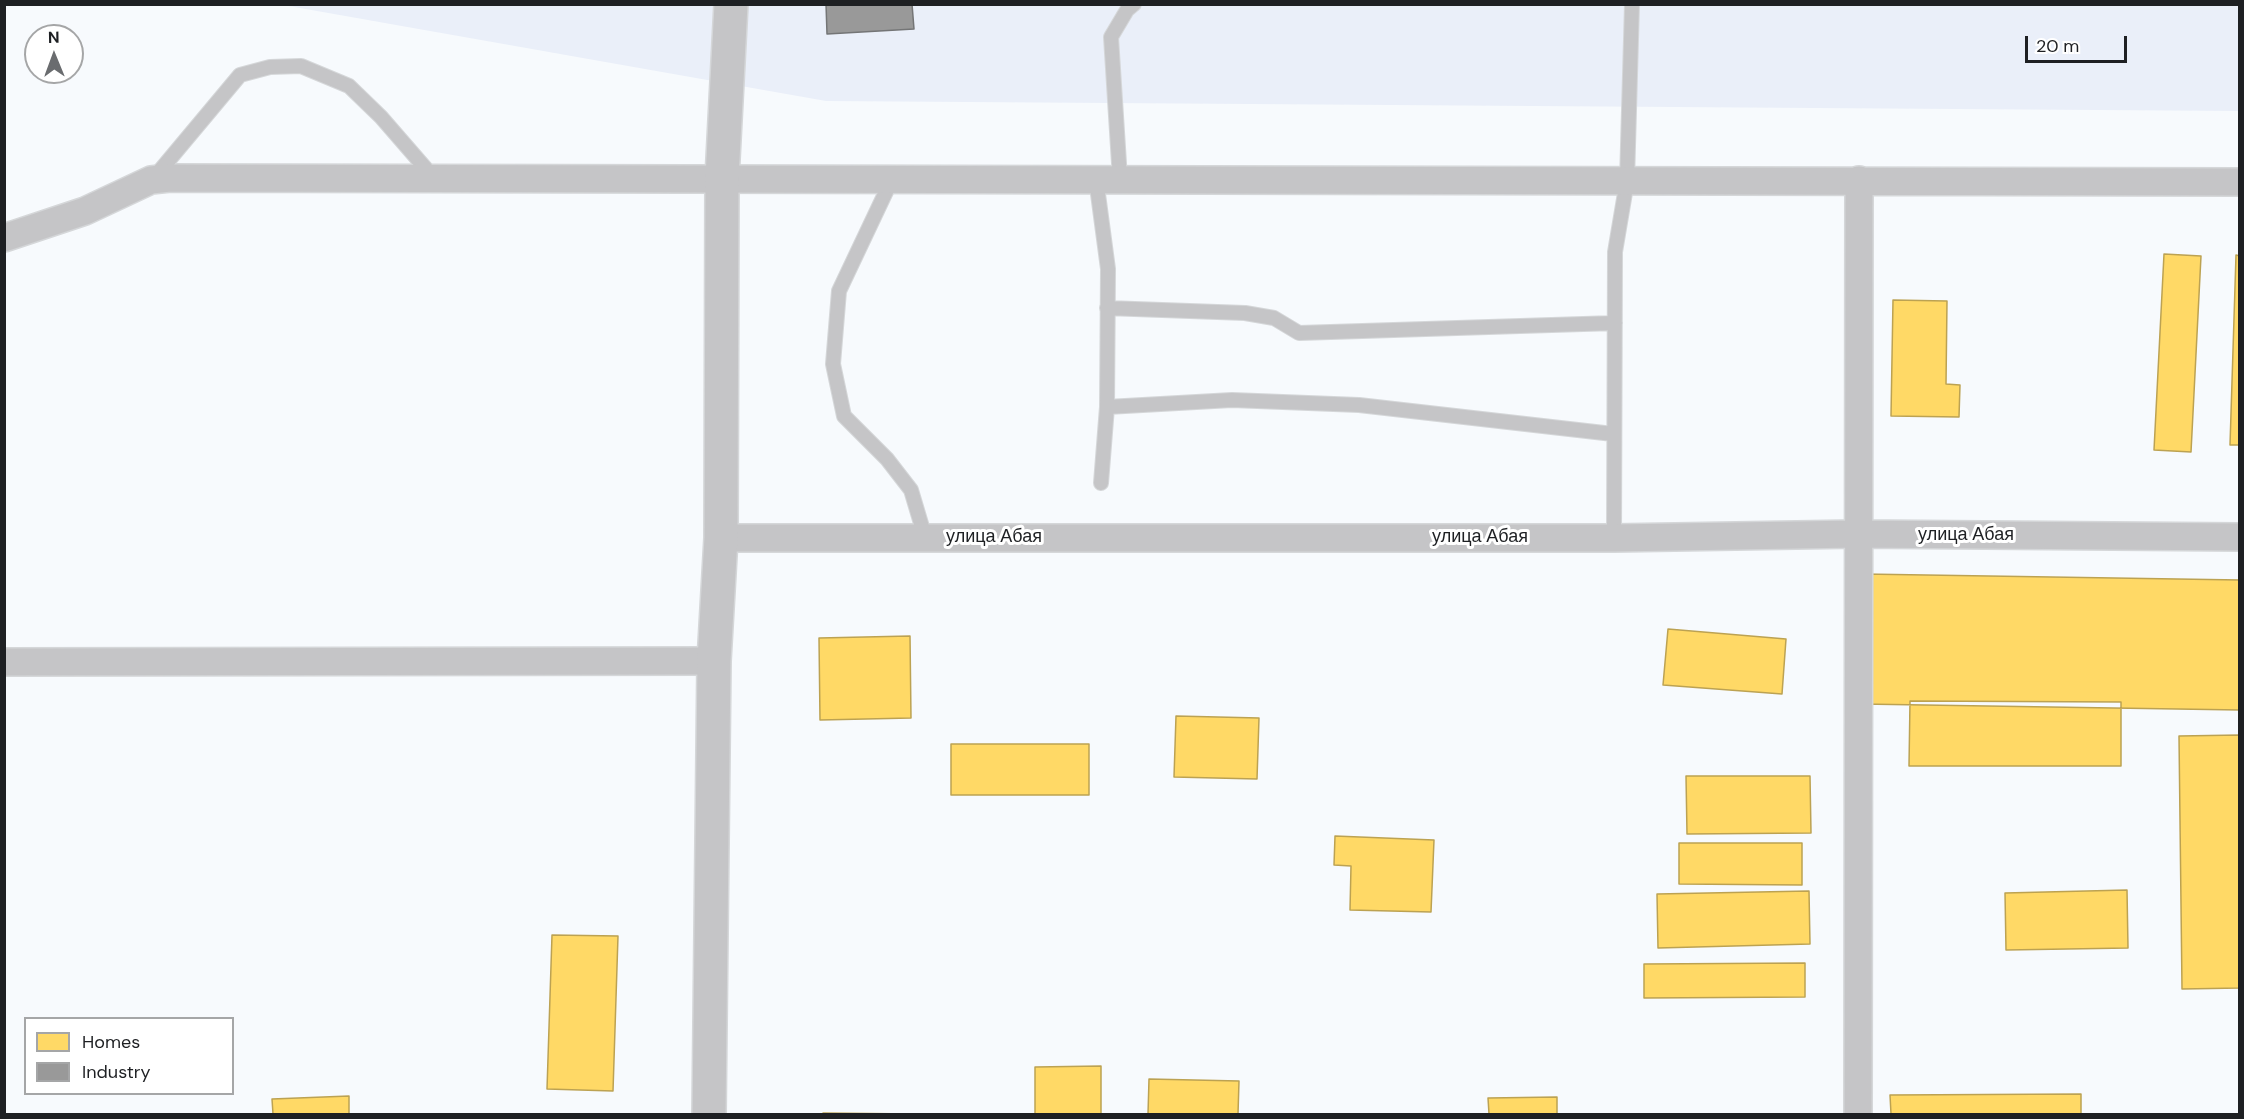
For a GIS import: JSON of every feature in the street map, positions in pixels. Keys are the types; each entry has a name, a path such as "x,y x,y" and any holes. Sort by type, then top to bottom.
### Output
{"street":[{"path":"709,1114 714,661 721,538 722,178 731,4"},
{"path":"4,238 85,211 151,180 170,178 1859,180 2240,183"},
{"path":"1858,1114 1859,180"},
{"name":"улица Абая","path":"721,538 1614,538 1857,534 2240,537"},
{"path":"4,662 714,661"}],"lane":[{"path":"1101,483 1107,406 1111,38 1127,10 1134,4"},
{"path":"1614,538 1615,252 1628,181 1632,4"},
{"path":"151,180 240,75 270,68 301,66 349,86 381,117 434,178"},
{"path":"892,179 839,291 834,364 844,416 887,459 911,490 925,537"},
{"path":"1107,308 1245,313 1274,318 1299,333 1615,323"},
{"path":"1107,406 1232,400 1359,405 1613,434"}],"shaded area":[{"path":"283,5 2239,5 2239,111 826,101"}],"building: Homes":[{"path":"2164,254 2201,256 2191,452 2154,450"},
{"path":"2236,255 2240,256 2240,445 2230,445"},
{"path":"1893,300 1947,301 1946,384 1960,385 1959,417 1891,416"},
{"path":"1863,574 2240,580 2240,710 1861,704"},
{"path":"1668,629 1786,639 1782,694 1663,685"},
{"path":"910,636 911,718 820,720 819,638"},
{"path":"1910,701 2121,702 2121,766 1909,766"},
{"path":"1176,716 1259,718 1257,779 1174,777"},
{"path":"2240,735 2240,988 2182,989 2179,736"},
{"path":"951,744 1089,744 1089,795 951,795"},
{"path":"1686,776 1810,776 1811,833 1687,834"},
{"path":"1335,836 1434,840 1431,912 1350,910 1351,866 1334,865"},
{"path":"1679,843 1802,843 1802,885 1679,884"},
{"path":"2127,890 2128,948 2006,950 2005,893"},
{"path":"1809,891 1810,944 1658,948 1657,894"},
{"path":"552,935 618,936 613,1091 547,1089"},
{"path":"1805,963 1805,997 1644,998 1644,964"},
{"path":"1101,1066 1101,1114 1035,1114 1035,1067"},
{"path":"1149,1079 1239,1081 1238,1114 1148,1114"},
{"path":"2081,1094 2081,1114 1891,1114 1890,1095"},
{"path":"349,1096 349,1114 273,1114 272,1099"},
{"path":"1557,1097 1557,1114 1489,1114 1488,1098"},
{"path":"823,1113 915,1114 823,1114"}],"building: Industry":[{"path":"826,4 912,4 914,29 827,34"}]}
